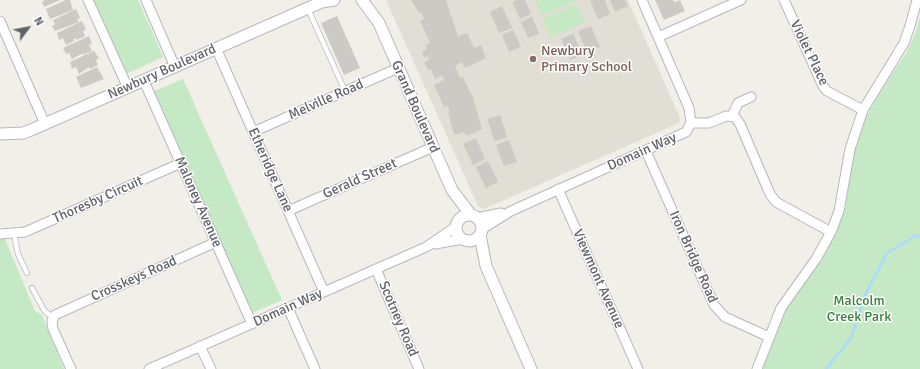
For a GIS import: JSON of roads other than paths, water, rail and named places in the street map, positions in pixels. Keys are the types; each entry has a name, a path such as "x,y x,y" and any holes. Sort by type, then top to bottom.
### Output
{"street":[{"path":"88,0 128,88"},
{"path":"146,0 175,67"},
{"name":"Newbury Boulevard","path":"0,134 23,133 46,124 323,1 334,0"},
{"name":"Grand Boulevard","path":"362,0 378,23 452,190 474,217"},
{"name":"Grand Boulevard","path":"374,0 378,23"},
{"name":"Domain Way","path":"481,232 511,211 686,132 691,123 689,108 642,0"},
{"path":"658,37 741,0"},
{"name":"Violet Place","path":"784,0 822,86 827,91 863,110"},
{"path":"757,369 785,301 816,259 831,232 840,207 850,149 863,110 904,43 917,0"},
{"path":"1,26 46,124"},
{"name":"Etheridge Lane","path":"216,48 324,292"},
{"name":"Melville Road","path":"253,132 398,68"},
{"name":"Maloney Avenue","path":"144,80 252,324"},
{"path":"732,116 738,103 751,97"},
{"path":"691,123 709,122 726,116 732,116 740,124 770,194 776,202 831,232"},
{"name":"Gerald Street","path":"288,211 433,147"},
{"name":"Iron Bridge Road","path":"646,151 714,304 725,317 769,337"},
{"name":"Thoresby Circuit","path":"0,234 14,234 33,228 181,163"},
{"name":"Viewmont Avenue","path":"558,189 638,369"},
{"name":"Grand Boulevard","path":"452,190 457,224"},
{"name":"Domain Way","path":"474,217 511,211"},
{"path":"486,266 465,240 458,234 457,224 462,218 474,217 481,232 486,266 531,369"},
{"name":"Domain Way","path":"149,369 426,247 457,224"},
{"path":"465,240 475,240 481,232"},
{"name":"Domain Way","path":"426,247 465,240"},
{"name":"Crosskeys Road","path":"53,318 60,312 216,242"},
{"name":"Scotney Road","path":"376,269 419,369"},
{"path":"288,308 315,369"},
{"path":"53,318 53,329 71,369"},
{"path":"200,346 211,369"}],"lane":[{"path":"308,8 345,91"},
{"path":"14,234 18,254 27,273"},
{"path":"32,288 44,310 53,318"}],"waterway":[{"path":"826,369 851,338 865,295 887,253 915,236 920,236"}],"place":[{"name":"Newbury Primary School","path":"533,59"}],"park label":[{"name":"Malcolm Creek Park","path":"859,310"}]}
